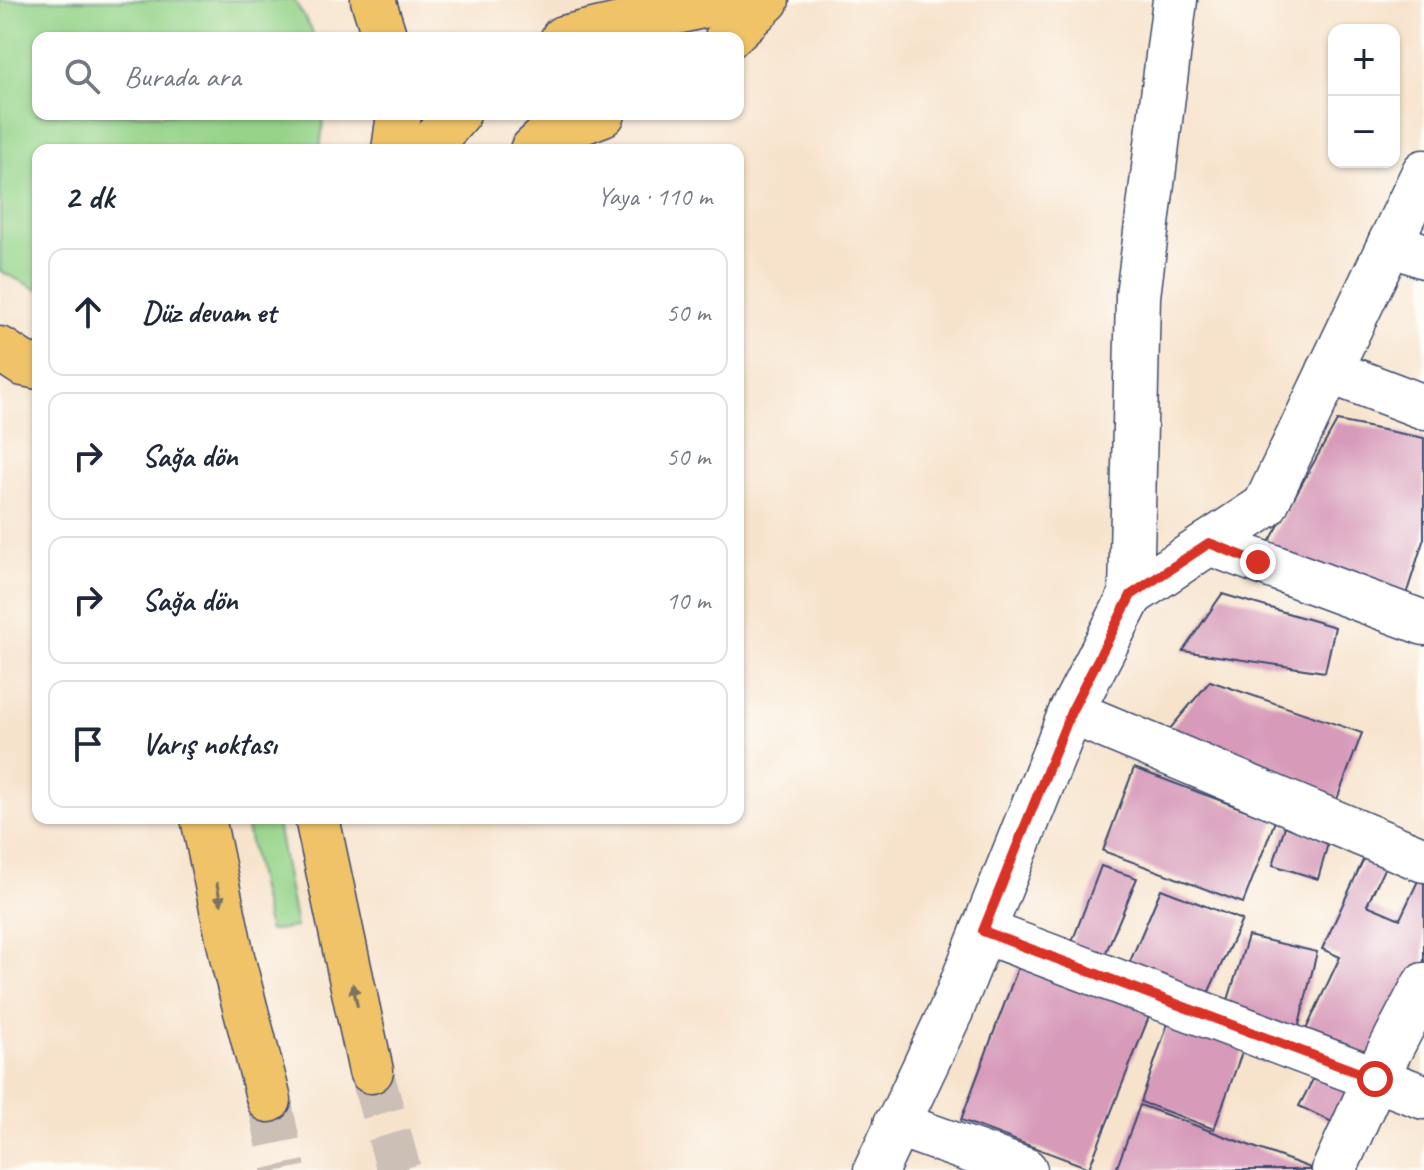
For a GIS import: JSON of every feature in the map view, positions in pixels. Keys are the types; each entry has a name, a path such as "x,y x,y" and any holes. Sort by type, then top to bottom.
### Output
{"main road":[{"path":"373,0 383,32"},
{"path":"589,32 728,0"},
{"path":"733,32 767,0"},
{"path":"395,144 398,120"},
{"path":"431,144 453,120"},
{"path":"538,144 548,135 587,120"},
{"path":"204,824 233,961 269,1100"},
{"path":"318,824 371,1071"}],"street":[{"path":"876,1170 951,1011 1071,712 1131,595 1138,296 1175,0"},
{"path":"1131,595 1265,506 1329,371 1407,249 1424,172"},
{"path":"1329,371 1424,407"},
{"path":"1209,543 1424,623"},
{"path":"1071,712 1424,860"},
{"path":"983,931 1424,1097"},
{"path":"1334,1170 1375,1079 1424,985"},
{"path":"896,1124 1025,1170"}],"green space":[{"path":"0,0 294,0 312,32 32,32 32,120 323,120 321,144 32,144 32,287 0,271"},
{"path":"246,824 277,824 296,927 269,931"}],"building":[{"path":"1337,421 1424,438 1424,538 1400,614 1258,562"},
{"path":"1222,594 1335,627 1325,672 1183,651"},
{"path":"1210,681 1362,733 1336,802 1168,731"},
{"path":"1134,768 1275,821 1243,903 1103,851"},
{"path":"1285,826 1329,840 1318,879 1273,865"},
{"path":"1371,843 1392,852 1367,905 1400,919 1424,868 1424,961 1373,1071 1302,1038 1340,957 1322,949"},
{"path":"1101,866 1137,878 1102,962 1069,950"},
{"path":"1161,889 1242,920 1204,1002 1126,971"},
{"path":"1248,936 1317,952 1295,1041 1223,1016"},
{"path":"1020,962 1154,1004 1089,1168 961,1120"},
{"path":"1168,1023 1244,1047 1214,1129 1141,1102"},
{"path":"1320,1066 1359,1085 1338,1125 1299,1106"},
{"path":"1140,1105 1316,1170 1116,1170"}],"tunnel":[{"path":"371,1071 399,1170"},
{"path":"269,1100 284,1170"}],"route":[{"path":"1258,562 1209,543 1131,595 1071,712 983,931 1375,1079"}]}
